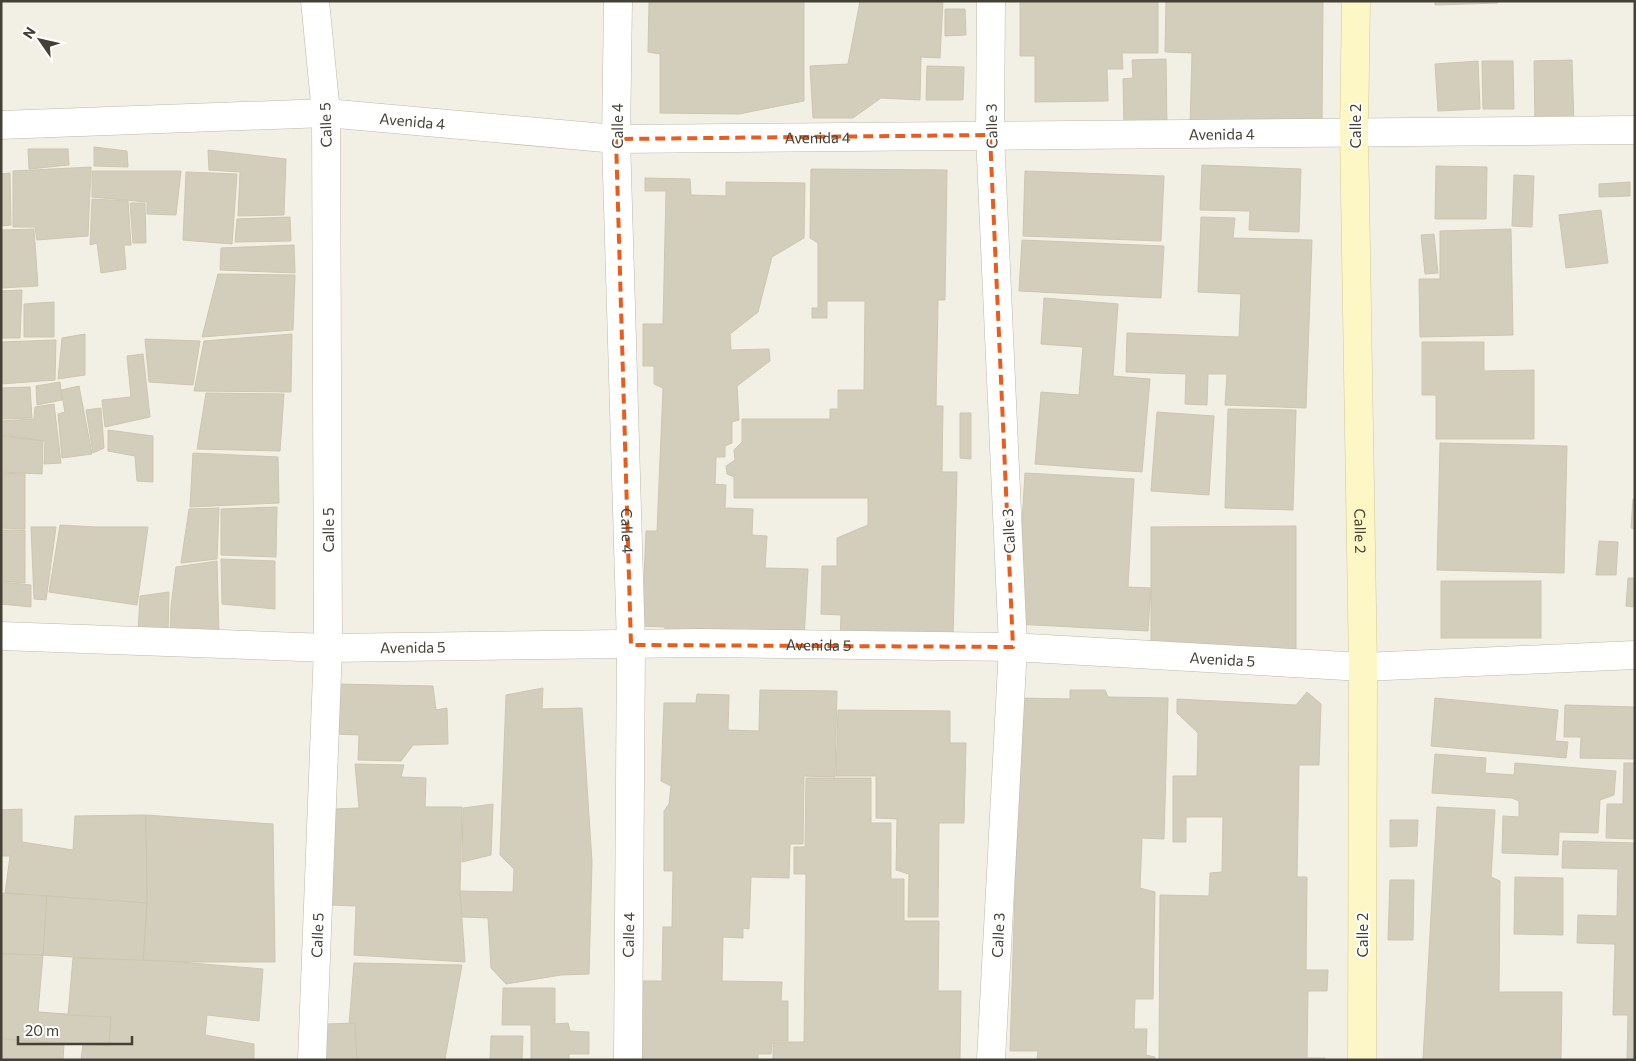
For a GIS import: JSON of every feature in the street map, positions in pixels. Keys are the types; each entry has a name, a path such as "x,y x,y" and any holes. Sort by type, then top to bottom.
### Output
{"main road":[{"name":"Calle 2","path":"1356,1 1354,132 1363,668 1362,1060"}],"street":[{"name":"Calle 5","path":"312,1060 328,648 326,113 315,1"},
{"name":"Calle 4","path":"618,1 616,139 631,645 628,1060"},
{"name":"Calle 3","path":"991,1 990,135 1013,647 991,1060"},
{"name":"Avenida 4","path":"1,125 326,113 616,139 1635,130"},
{"name":"Avenida 5","path":"1,636 328,648 698,643 1013,647 1363,668 1635,655"}],"highlighted area":[{"path":"990,135 1013,647 631,645 616,139"}],"building":[{"path":"649,1 804,1 804,101 739,114 660,113 660,54 648,52"},
{"path":"860,1 943,1 940,58 921,57 920,100 881,98 853,118 813,118 810,66 848,64"},
{"path":"1020,1 1158,1 1158,53 1122,53 1123,69 1107,69 1108,101 1035,102 1035,56 1020,56"},
{"path":"1166,1 1323,1 1322,121 1190,128 1192,53 1165,52"},
{"path":"1435,1 1498,1 1498,3 1435,5"},
{"path":"945,9 965,9 966,35 945,36"},
{"path":"1166,59 1167,127 1124,128 1123,79 1133,78 1132,60"},
{"path":"1572,60 1574,125 1535,126 1534,61"},
{"path":"1478,61 1480,109 1438,111 1435,64"},
{"path":"1482,61 1513,61 1514,109 1483,109"},
{"path":"927,66 964,67 963,100 926,100"},
{"path":"94,147 127,151 128,167 94,166"},
{"path":"28,149 68,149 69,165 29,169"},
{"path":"208,150 286,159 284,215 238,216 240,172 209,170"},
{"path":"1202,165 1301,169 1299,232 1249,230 1250,211 1200,210"},
{"path":"1436,166 1487,167 1486,219 1435,219"},
{"path":"91,167 88,236 37,240 35,227 13,227 13,171"},
{"path":"811,169 947,170 945,300 938,300 936,406 943,406 942,472 957,472 953,641 840,640 841,615 821,614 822,566 837,566 837,538 868,525 868,498 734,498 734,477 727,474 726,466 735,460 734,450 742,442 742,419 830,419 830,409 838,409 838,390 864,390 865,301 827,301 827,318 812,318 812,308 818,308 818,243 810,238"},
{"path":"92,171 181,171 176,215 147,214 147,202 92,197"},
{"path":"1025,171 1164,176 1161,241 1023,236"},
{"path":"186,172 237,174 232,244 183,240"},
{"path":"10,173 11,225 1,226 1,174"},
{"path":"1514,175 1534,176 1532,227 1512,226"},
{"path":"645,178 690,179 691,195 726,196 726,182 805,183 804,238 772,257 758,312 730,334 731,350 769,349 770,361 737,386 739,420 732,422 732,443 725,446 725,457 716,457 715,484 726,485 725,508 753,509 752,535 767,536 765,568 808,569 804,639 665,640 665,627 642,626 646,531 657,531 663,388 654,384 654,366 643,366 643,324 663,324 666,191 645,191"},
{"path":"1630,182 1630,196 1599,197 1599,184"},
{"path":"92,199 128,201 131,245 124,245 126,269 101,273 97,243 90,245"},
{"path":"130,203 145,203 146,243 133,243"},
{"path":"1601,210 1608,263 1566,268 1559,215"},
{"path":"290,217 291,241 235,242 237,219"},
{"path":"1201,217 1235,218 1233,238 1312,240 1306,408 1225,405 1227,374 1208,374 1207,405 1185,404 1186,374 1126,372 1127,333 1239,337 1241,294 1198,292"},
{"path":"34,229 38,286 1,288 1,230"},
{"path":"1511,229 1513,335 1420,337 1419,279 1440,279 1440,231"},
{"path":"1434,234 1438,273 1425,274 1421,235"},
{"path":"1022,240 1164,246 1161,298 1019,291"},
{"path":"294,245 295,273 220,270 221,248"},
{"path":"218,274 295,275 293,330 202,337"},
{"path":"22,290 20,338 1,338 1,291"},
{"path":"1044,298 1118,304 1113,376 1150,379 1142,472 1035,464 1041,392 1079,395 1083,347 1041,344"},
{"path":"54,302 54,337 24,337 24,304"},
{"path":"85,334 85,375 58,379 62,338"},
{"path":"292,334 291,392 194,391 204,341"},
{"path":"145,339 200,341 193,385 149,382"},
{"path":"56,340 55,380 1,384 1,342"},
{"path":"1422,342 1484,342 1484,371 1534,370 1534,439 1436,439 1436,395 1422,395"},
{"path":"143,354 150,417 105,427 102,400 131,397 127,356"},
{"path":"60,382 62,400 37,405 36,386"},
{"path":"79,386 92,454 62,458 58,414 65,412 61,390"},
{"path":"30,387 32,418 1,419 1,388"},
{"path":"206,393 284,394 280,451 197,449"},
{"path":"54,404 61,463 44,464 45,441 1,435 1,421 34,419 35,407"},
{"path":"101,408 104,448 93,453 86,410"},
{"path":"1228,409 1296,410 1293,510 1225,508"},
{"path":"1157,412 1214,416 1209,495 1151,491"},
{"path":"960,413 971,413 971,459 960,458"},
{"path":"108,430 153,436 153,482 137,481 135,456 108,451"},
{"path":"1,436 43,441 42,474 1,472"},
{"path":"1440,443 1567,446 1564,573 1437,570"},
{"path":"193,453 278,457 279,503 190,507"},
{"path":"1,473 25,474 25,529 1,528"},
{"path":"1025,473 1134,479 1128,587 1151,588 1148,631 1016,624"},
{"path":"1633,499 1635,499 1635,529 1631,528"},
{"path":"277,507 276,557 221,555 221,509"},
{"path":"219,508 217,559 181,563 189,509"},
{"path":"60,525 148,527 137,605 49,592"},
{"path":"1296,526 1296,651 1151,653 1151,527"},
{"path":"31,527 56,527 46,600 34,599"},
{"path":"1,530 25,530 25,583 1,581"},
{"path":"1599,541 1618,542 1616,575 1596,575"},
{"path":"221,559 275,561 275,609 222,604"},
{"path":"217,561 219,634 170,634 171,606 176,567"},
{"path":"1628,578 1635,578 1635,607 1626,606"},
{"path":"1441,581 1541,581 1541,638 1441,638"},
{"path":"1,582 31,585 31,607 1,604"},
{"path":"169,592 168,634 138,634 140,596"},
{"path":"336,684 433,686 436,710 447,708 448,744 413,745 401,761 358,760 359,735 335,734"},
{"path":"543,688 542,709 582,708 592,862 589,974 561,975 506,984 491,968 488,918 462,917 460,891 513,892 514,869 500,855 506,695"},
{"path":"760,690 837,691 835,777 804,776 803,844 790,844 789,878 751,877 749,929 743,928 743,938 723,937 722,981 782,982 781,1001 788,1001 788,1041 772,1041 771,1054 758,1054 758,1060 642,1060 643,981 662,981 663,927 672,927 673,871 664,871 664,811 669,804 671,786 661,781 664,703 696,703 697,694 729,695 728,730 759,731"},
{"path":"1070,690 1105,690 1108,697 1168,698 1164,839 1142,838 1140,888 1155,892 1153,999 1135,999 1134,1029 1147,1029 1146,1055 1155,1057 1155,1060 1037,1060 1038,1051 1010,1051 1021,698 1070,699"},
{"path":"1307,692 1321,704 1319,765 1299,765 1297,877 1307,877 1306,970 1328,970 1327,991 1308,991 1307,1058 1325,1058 1325,1060 1159,1060 1160,895 1209,896 1210,873 1222,872 1223,817 1186,817 1186,842 1173,842 1173,776 1197,776 1198,733 1177,713 1177,699 1296,705"},
{"path":"1435,698 1558,710 1555,741 1568,742 1566,758 1431,746"},
{"path":"1565,705 1635,707 1635,759 1580,758 1581,737 1564,737"},
{"path":"838,710 950,711 950,743 966,743 964,823 939,823 938,917 908,917 909,874 896,870 897,819 876,818 876,776 836,776"},
{"path":"1435,754 1486,758 1485,773 1514,775 1515,763 1616,771 1614,795 1600,800 1598,833 1559,832 1558,855 1502,853 1503,816 1519,817 1519,801 1512,798 1432,793"},
{"path":"1624,763 1635,763 1635,839 1606,838 1607,804 1623,804"},
{"path":"355,764 404,765 401,777 426,778 425,807 462,807 460,891 465,962 354,955 356,906 331,905 334,809 359,808"},
{"path":"806,778 871,778 871,823 891,823 891,879 904,879 904,921 939,921 938,991 961,991 960,1060 773,1060 773,1042 804,1042 806,874 794,874 794,847 805,847"},
{"path":"493,804 491,855 462,862 463,808"},
{"path":"1437,807 1495,810 1491,877 1500,881 1499,992 1562,992 1561,1060 1423,1060"},
{"path":"22,809 22,842 73,850 75,816 146,815 147,903 5,893 10,856 1,856 1,810"},
{"path":"146,815 273,824 275,962 143,962 147,903"},
{"path":"1390,820 1418,820 1417,846 1390,847"},
{"path":"1563,841 1635,843 1635,1060 1627,1060 1628,1015 1613,1015 1615,944 1577,943 1578,915 1617,916 1618,869 1562,868"},
{"path":"1515,877 1563,878 1563,935 1514,934"},
{"path":"1390,880 1414,880 1413,940 1388,940"},
{"path":"1,893 47,896 43,955 1,954"},
{"path":"47,896 147,903 143,962 43,955"},
{"path":"1,954 43,955 38,1012 111,1017 109,1046 1,1039"},
{"path":"73,958 168,961 263,969 259,1021 207,1015 205,1035 254,1044 254,1060 81,1060 83,1044 109,1046 111,1017 68,1015"},
{"path":"354,963 462,965 445,1059 357,1060 355,1023 349,1024"},
{"path":"503,988 555,988 555,1024 568,1023 570,1031 589,1032 589,1054 569,1054 569,1060 531,1060 531,1025 502,1025"},
{"path":"355,1023 357,1060 324,1060 325,1024"},
{"path":"491,1036 523,1036 522,1060 490,1060"},
{"path":"1,1039 64,1043 63,1060 1,1060"}]}
